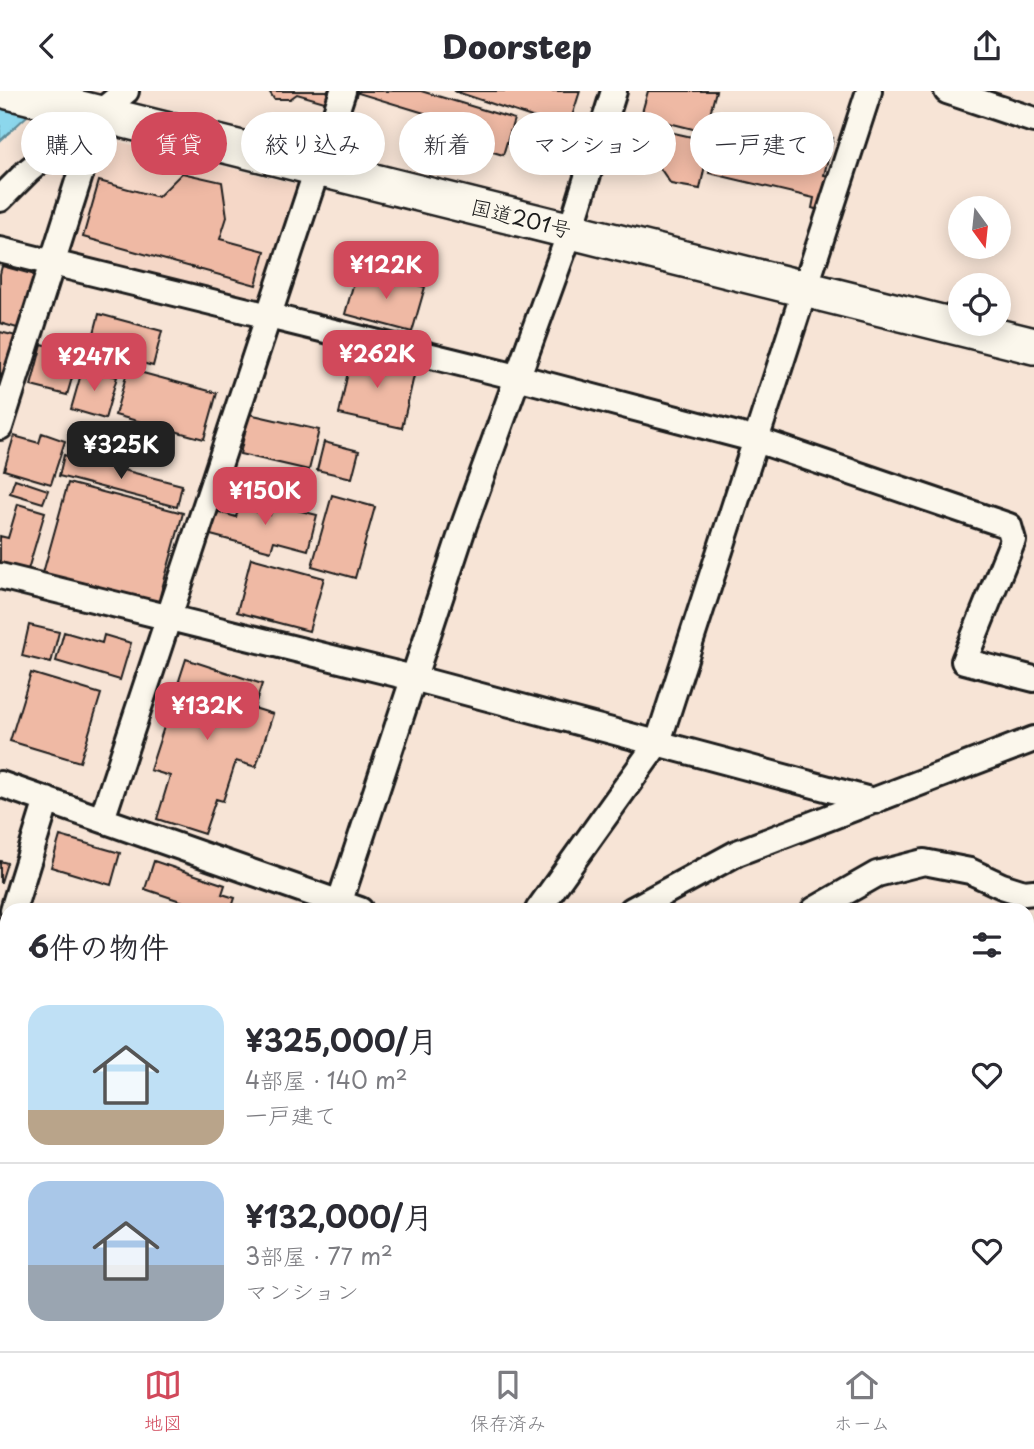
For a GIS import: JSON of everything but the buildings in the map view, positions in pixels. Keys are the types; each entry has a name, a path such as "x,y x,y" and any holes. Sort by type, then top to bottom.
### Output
{"highway":[{"name":"国道201号","path":"8,91 100,103 241,145"},
{"name":"国道201号","path":"348,175 1034,346"}],"street":[{"path":"336,112 343,91"},
{"path":"347,903 413,678 464,525 570,232 614,91"},
{"path":"543,903 658,741 869,91"},
{"path":"947,91 1034,120"},
{"path":"0,199 100,103"},
{"path":"0,427 100,103"},
{"path":"102,819 314,175"},
{"path":"0,250 517,377 757,440 1009,526 1013,540 964,661 1034,679"},
{"path":"0,576 658,741 874,801"},
{"path":"645,903 737,853 1034,739"},
{"path":"0,784 332,903"},
{"path":"15,903 47,800"},
{"path":"826,903 877,874 924,862 970,871 1024,893 1034,892"}],"shaded area":[{"path":"117,141 131,145 131,175 227,175 227,167 241,171 241,175 259,175 305,186 264,310 60,258 87,175 117,175"}],"water":[{"path":"54,91 31,112 21,112 21,122 0,141 0,97"}]}
